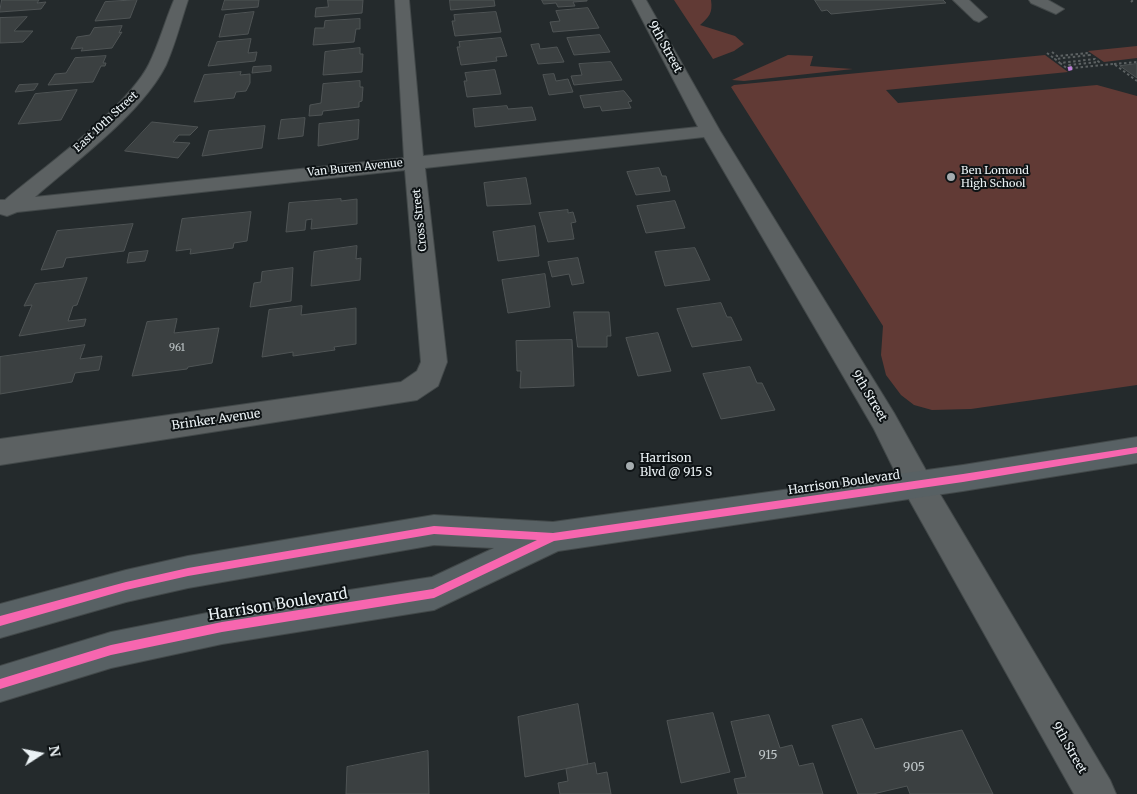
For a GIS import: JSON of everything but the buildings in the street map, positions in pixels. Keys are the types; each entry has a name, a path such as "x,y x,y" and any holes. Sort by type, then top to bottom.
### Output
{"main road":[{"name":"Harrison Boulevard","path":"0,621 126,586 188,572 434,530 553,537 962,478 1137,450"},
{"name":"Harrison Boulevard","path":"0,684 111,650 194,633 434,593 553,537"}],"street":[{"name":"East 10th Street","path":"3,211 107,124 141,89 156,65 182,0"},
{"name":"Cross Street","path":"402,0 414,162 434,362 428,378"},
{"name":"9th Street","path":"639,0 710,131 884,421 917,484 1096,794"},
{"path":"960,0 978,17"},
{"path":"1036,0 1056,10"},
{"name":"Van Buren Avenue","path":"3,211 414,162 710,131"},
{"name":"Brinker Avenue","path":"0,452 407,392 428,378"}],"path":[{"path":"1052,52 1057,56 1087,53 1090,55 1055,59"},
{"path":"1047,53 1068,69"},
{"path":"1060,63 1095,59 1099,62 1069,65 1072,68 1137,62"},
{"path":"1114,64 1137,81"}],"shaded area":[{"path":"674,0 711,0 710,14 700,25 735,36 744,44 734,51 713,59"},
{"path":"1137,46 1137,58 1104,62 1088,51"},
{"path":"788,55 813,56 810,66 853,69 744,81 732,80"},
{"name":"Ben Lomond High School","path":"1045,55 1068,72 886,90 898,103 1097,85 1137,96 1137,385 971,409 932,410 914,405 901,395 886,375 881,355 883,326 731,87 734,85"}],"marked path":[{"path":"1068,69 1072,68"}],"cycle path":[{"path":"0,621 126,586 188,572 434,530 553,537 963,478 1137,450"},
{"path":"0,684 111,650 222,627 434,593 551,538"}],"place":[{"name":"Ben Lomond High School","path":"951,177"},
{"name":"Harrison Blvd @ 915 S","path":"630,466"}]}
